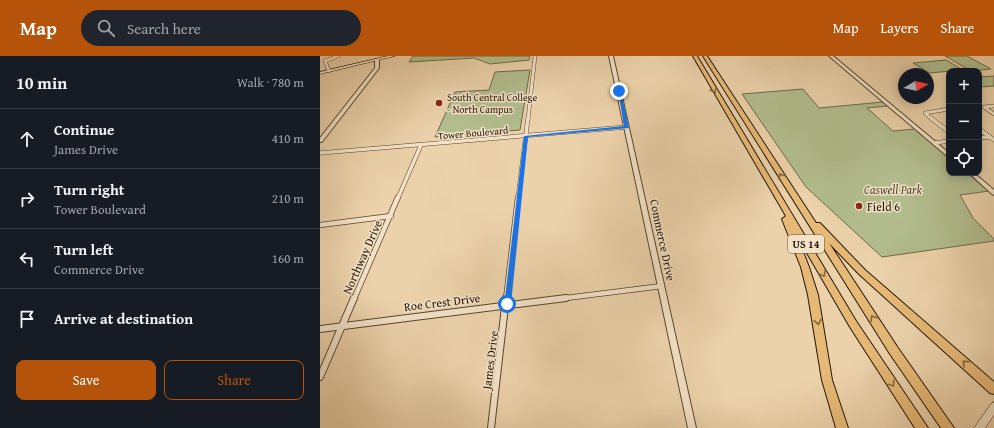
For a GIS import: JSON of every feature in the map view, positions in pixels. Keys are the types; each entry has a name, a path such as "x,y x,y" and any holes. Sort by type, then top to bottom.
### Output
{"highway":[{"name":"US 14","path":"695,56 875,360 922,428"},
{"name":"US 14","path":"705,56 894,351 948,428"},
{"path":"775,192 805,267 813,296 827,380 842,428"},
{"path":"802,208 862,272 994,389"},
{"path":"978,375 994,381"}],"main road":[{"path":"320,73 393,56"},
{"path":"980,427 994,407"}],"street":[{"path":"329,71 325,61 338,56"},
{"name":"James Drive","path":"491,428 507,304 535,56"},
{"name":"Commerce Drive","path":"611,56 692,428"},
{"path":"831,56 946,152"},
{"path":"320,141 377,68 377,60"},
{"path":"994,106 984,108 994,114"},
{"path":"946,110 925,113 946,130"},
{"name":"Tower Boulevard","path":"320,153 627,127"},
{"path":"982,131 994,140"},
{"path":"982,138 990,137"},
{"path":"935,143 946,141"},
{"name":"Northway Drive","path":"320,377 422,145"},
{"path":"974,176 994,193"},
{"path":"320,225 391,216"},
{"name":"Roe Crest Drive","path":"320,329 507,304 662,286"}],"green space":[{"path":"413,56 530,56 529,60 490,64 474,58 409,62"},
{"path":"945,56 967,56 991,69 982,70 982,68 966,68"},
{"path":"946,60 960,68 946,68 946,72 934,73 934,68 921,68 913,63"},
{"path":"530,70 520,130 435,137 455,92 489,90 495,72"},
{"path":"994,76 994,86 982,87 982,77"},
{"name":"Caswell Park","path":"803,89 819,108 883,102 888,106 867,108 893,131 915,129 946,155 946,176 971,176 989,191 960,195 973,218 994,239 994,241 882,257 806,187 742,94"}],"place":[{"name":"South Central College - North Campus","path":"439,103"},
{"name":"Field 6","path":"859,206"}],"route":[{"path":"507,304 526,136 627,127 619,91"}]}
